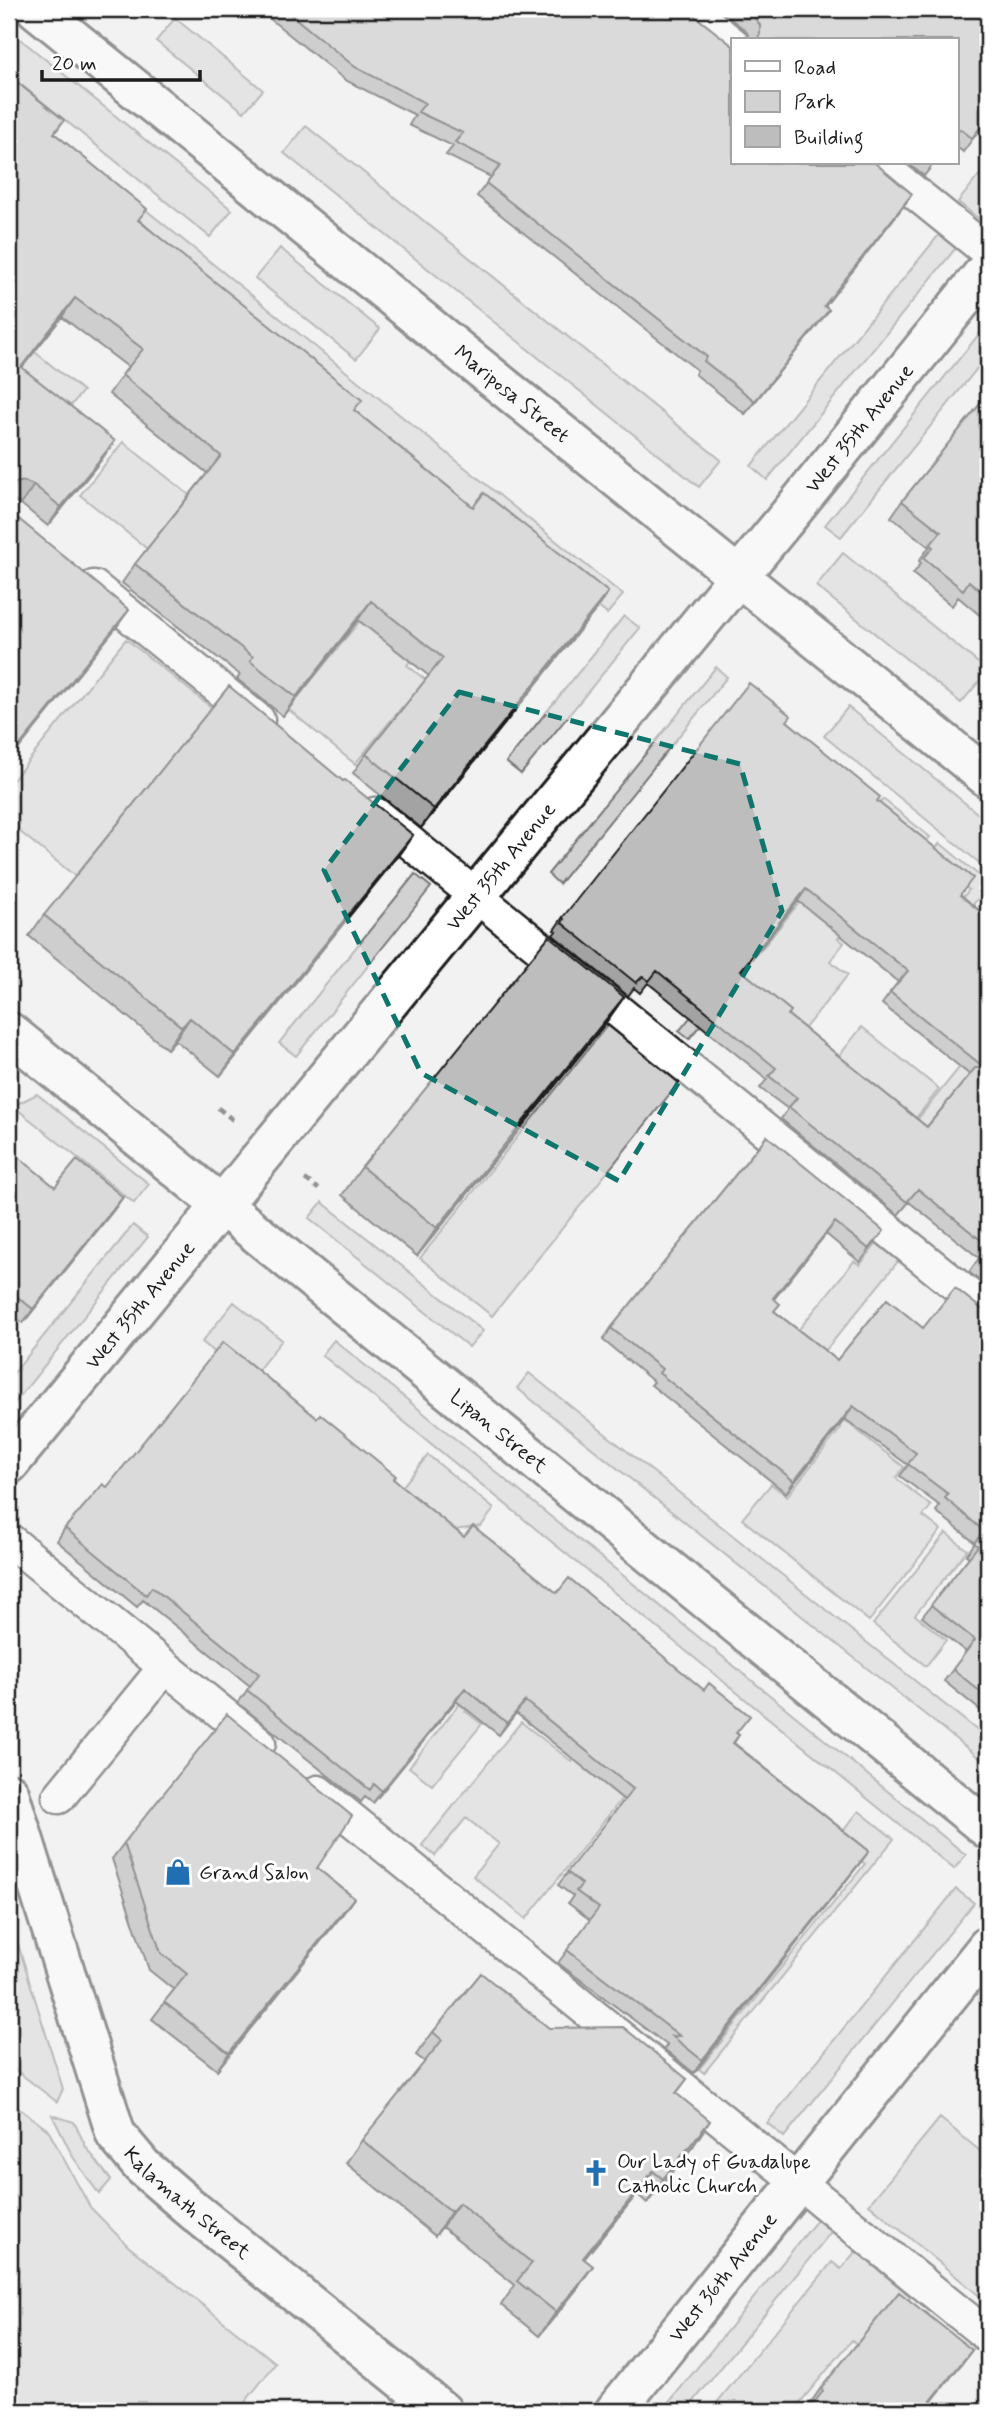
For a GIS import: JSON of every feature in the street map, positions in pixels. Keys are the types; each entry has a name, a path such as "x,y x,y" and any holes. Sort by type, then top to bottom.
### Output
{"street":[{"name":"Mariposa Street","path":"36,9 988,778"},
{"name":"West 35th Avenue","path":"9,1464 739,576 988,268"},
{"name":"Lipan Street","path":"9,1032 988,1829"},
{"name":"Kalamath Street","path":"9,1793 116,2135 142,2166 194,2211 442,2411"},
{"name":"West 36th Avenue","path":"615,2411 988,1946"}],"lane":[{"path":"689,9 731,42"},
{"path":"879,164 988,252"},
{"path":"73,570 286,742"},
{"path":"349,794 988,1311"},
{"path":"9,1540 988,2336"},
{"path":"59,1797 165,1667"}],"highlighted area":[{"path":"459,692 740,764 782,911 619,1181 421,1073 324,870"}],"green space":[{"path":"175,18 263,90 244,112 156,41"},
{"path":"9,30 232,210 210,237 9,75"},
{"path":"306,126 721,460 699,487 284,153"},
{"path":"68,147 623,595 607,614 558,574 553,579 135,234"},
{"path":"988,164 988,208 979,219 958,202"},
{"path":"947,225 964,238 767,480 751,466"},
{"path":"280,248 380,329 356,359 255,278"},
{"path":"988,323 988,355 841,537 825,525"},
{"path":"9,331 83,391 50,431 9,397"},
{"path":"123,442 218,518 175,571 80,495"},
{"path":"843,553 988,671 961,703 816,586"},
{"path":"397,575 449,614 407,665 472,717 436,734 402,707 355,764 288,709"},
{"path":"624,616 640,628 521,774 506,762"},
{"path":"126,639 212,708 75,876 9,823 9,785"},
{"path":"716,667 727,677 559,884 548,874"},
{"path":"848,707 988,822 988,870 824,736"},
{"path":"883,799 930,837 920,850 913,845 838,938 844,943 830,961 848,975 766,1076 735,982 689,1039 679,1031 730,969 712,914 760,951"},
{"path":"940,843 988,883 988,902 980,896 965,914 956,906 969,890 928,858"},
{"path":"415,874 431,887 296,1056 279,1043"},
{"path":"609,1023 681,1080 492,1316 420,1258"},
{"path":"862,1027 939,1089 908,1128 831,1066"},
{"path":"988,1032 988,1053 883,1181 874,1173"},
{"path":"37,1094 149,1184 134,1203 13,1106"},
{"path":"322,1202 483,1331 469,1347 309,1218"},
{"path":"133,1225 148,1237 9,1410 9,1379"},
{"path":"878,1242 900,1259 817,1361 791,1339 854,1261 860,1265"},
{"path":"234,1302 282,1340 250,1380 202,1342"},
{"path":"334,1340 966,1855 954,1869 322,1355"},
{"path":"529,1373 988,1739 988,1765 517,1388"},
{"path":"843,1419 904,1467 896,1478 931,1506 923,1516 941,1530 869,1621 742,1519 771,1484 787,1496 841,1428 838,1426"},
{"path":"428,1455 494,1509 481,1526 442,1532 253,1671"},
{"path":"946,1533 967,1550 915,1615 946,1640 926,1666 873,1624"},
{"path":"477,1682 484,1687 465,1711 482,1724 432,1785 409,1767"},
{"path":"521,1722 571,1761 578,1753 627,1792 526,1919 473,1876 499,1844 466,1818 435,1856 422,1845"},
{"path":"859,1811 894,1839 704,2073 699,2069 865,1864 836,1840"},
{"path":"956,1889 974,1903 784,2137 767,2123"},
{"path":"9,1915 63,2089 57,2102 9,2065"},
{"path":"9,2101 48,2130 90,2207 128,2246 276,2363 238,2411 9,2411"},
{"path":"52,2115 74,2122 86,2147 111,2180 99,2194 73,2157"},
{"path":"940,2118 985,2155 988,2167 988,2303 869,2204"},
{"path":"817,2220 831,2232 686,2411 662,2411"},
{"path":"856,2251 911,2297 867,2351 852,2340 793,2411 710,2411 832,2262 841,2269"}],"building":[{"path":"284,9 686,9 731,44 731,164 876,164 912,194 824,306 829,310 755,401 704,361 707,357 486,183 501,165 455,142 463,133 418,112 425,103 355,67"},
{"path":"744,9 988,9 988,117 972,138 960,129 958,132 958,38 758,38 760,25"},
{"path":"9,76 64,120 54,133 147,209 138,220 362,400 354,410 473,507 484,493 608,592 434,809 366,754 443,658 371,601 296,697 250,661 253,657 135,564 221,456 122,375 143,349 75,298 21,367 115,441 61,507 34,485 24,481 9,487"},
{"path":"988,394 988,597 969,581 963,590 924,558 941,532 902,501"},
{"path":"9,511 129,610 9,759"},
{"path":"749,683 791,716 787,721 880,797 877,801 973,878 960,895 988,918 988,1246 918,1189 907,1202 789,1107 797,1098 769,1076 776,1068 657,971 649,981 643,976 636,983 562,923 563,917","holes":["806,889 908,971 890,992 985,1068 975,1068 927,1127 788,1015 791,1011 741,970"]},
{"path":"229,686 413,835 235,1055 190,1018 182,1027 44,915"},
{"path":"549,936 624,997 437,1228 362,1167"},
{"path":"767,1136 884,1231 869,1249 835,1222 773,1298 780,1304 774,1311 837,1360 887,1299 923,1328 955,1288 988,1314 988,1698 953,1669 975,1640 931,1605 978,1546 974,1543 984,1531 945,1498 948,1494 908,1464 916,1453 853,1406 794,1481 659,1373 662,1369 611,1328"},
{"path":"10,1150 55,1187 77,1160 123,1197 33,1309 9,1290"},
{"path":"988,1246 988,1268 978,1260"},
{"path":"223,1342 317,1418 320,1414 396,1476 393,1479 464,1537 473,1526 557,1593 569,1578 704,1690 709,1683 750,1716 736,1733 739,1735 733,1743 869,1851 702,2060 672,2036 680,2036 567,1950 599,1908 576,1891 582,1884 567,1872 633,1789 525,1701 507,1723 465,1688 382,1791 374,1784 370,1790 247,1690 259,1674 152,1587 146,1595 65,1528 103,1484 107,1487"},
{"path":"227,1714 352,1816 317,1868 354,1898 229,2053 164,2002 187,1974 161,1953 124,1843"},
{"name":"Our Lady of Guadalupe Catholic Church","path":"481,1973 549,2028 623,2027 687,2079 676,2093 710,2121 663,2179 653,2171 583,2258 593,2266 556,2312 517,2281 532,2263 459,2203 451,2212 362,2140 442,2040 433,2032"},
{"path":"899,2292 972,2350 925,2408 929,2411 808,2411 823,2391 821,2388"}],"place":[{"name":"Grand Salon","path":"178,1872"},
{"name":"Our Lady of Guadalupe Catholic Church","path":"596,2173"}]}
